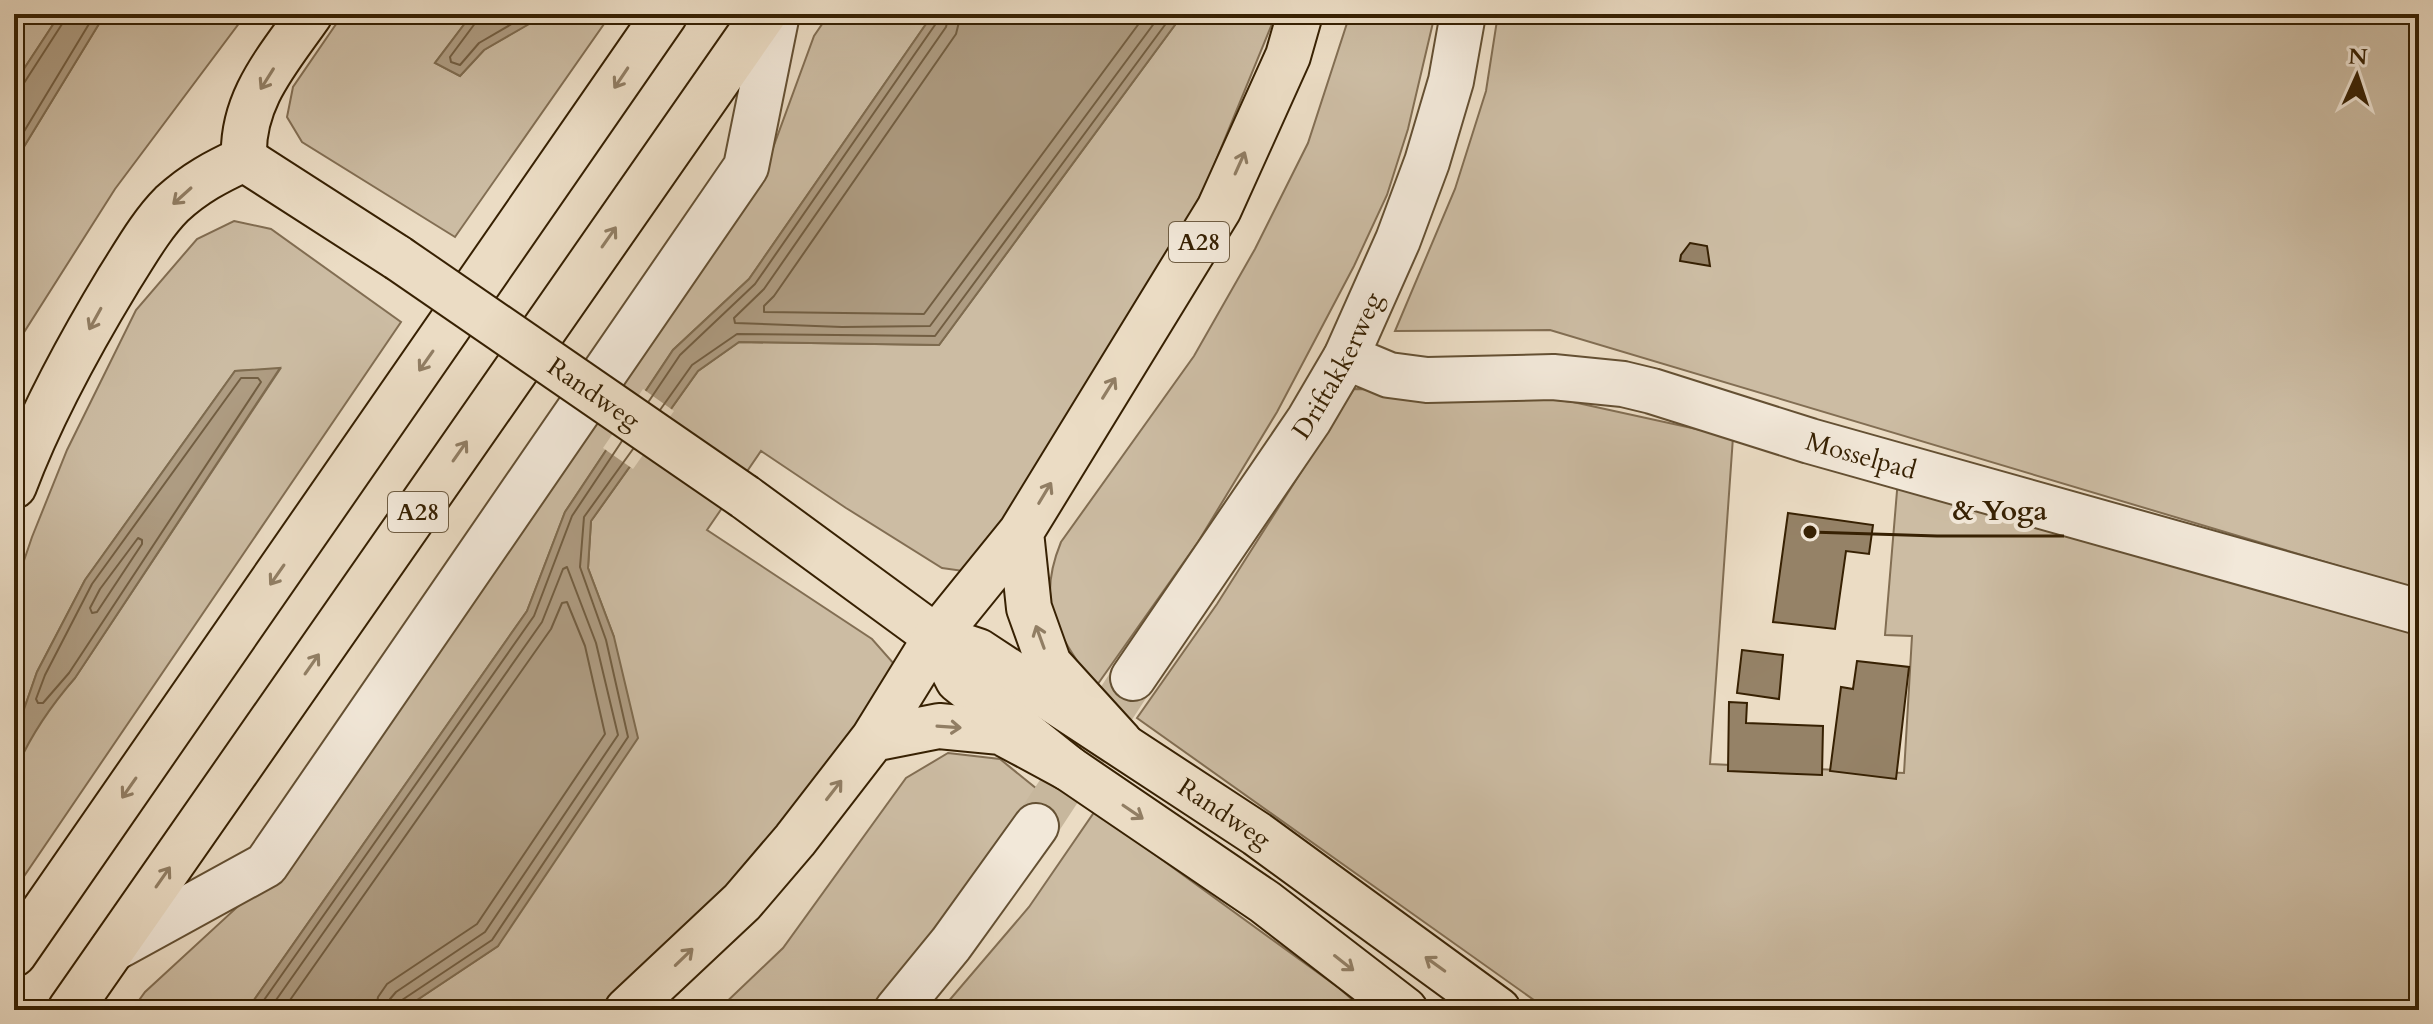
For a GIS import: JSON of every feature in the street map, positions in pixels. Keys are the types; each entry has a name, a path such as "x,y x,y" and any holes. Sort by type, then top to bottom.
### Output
{"main road":[{"path":"14,486 33,434 97,315 136,253 169,207 199,181 244,159 243,136 251,104 310,14"},
{"path":"14,954 665,14"},
{"name":"A28","path":"70,1010 764,14"},
{"name":"A28","path":"627,1010 742,902 795,840 873,739 936,637 1021,532 1219,209 1288,56 1300,14"},
{"name":"Randweg","path":"244,159 398,258 745,497 936,637 978,651 1257,834 1498,1010"},
{"path":"1021,532 1029,608 1049,664 1120,742"},
{"name":"Randweg","path":"936,637 958,680 1068,768 1265,902 1405,1010"},
{"path":"873,739 939,726 1001,732 1068,768"}],"street":[{"path":"113,949 266,865 746,167 777,14"},
{"name":"Driftakkerweg","path":"1133,678 1322,401 1346,357 1398,240 1427,162 1451,81 1463,14"},
{"name":"Mosselpad","path":"1346,357 1389,375 1427,380 1580,378 1672,396 1810,441 2419,612"},
{"path":"897,1010 951,944 1036,826"}],"shaded area":[{"path":"14,14 60,14 14,84"},
{"path":"105,14 246,14 115,189 14,348 14,163"},
{"path":"343,14 472,14 435,63 460,76 484,50 540,14 611,14 455,237 302,142 287,117 293,87"},
{"path":"829,14 933,14 749,279 673,350 565,512 527,611 247,1010 132,1010 145,992 272,875 766,167 814,36"},
{"path":"1183,14 1276,14 1208,180 1136,322 1002,525 963,571 942,568 761,451 707,530 872,639 895,665 821,794 619,1001 603,1010 402,1010 498,946 614,637 588,568 591,521 698,371 739,342 939,345"},
{"path":"1350,14 1435,14 1408,129 1387,195 1354,266 1277,412 1198,542 1095,688 1062,635 1051,603 1053,565 1061,542 1194,356 1255,249 1308,143"},
{"path":"1498,14 2419,14 2419,590 1550,330 1395,331 1455,189 1486,91"},
{"path":"234,221 271,229 401,322 14,891 14,774 25,748 49,707 75,678 280,369 235,371 85,580 37,672 14,738 14,590 67,450 136,310 197,239"},
{"path":"1354,389 1476,390 1573,402 1733,437 1710,764 1904,773 1912,636 1885,635 1898,479 2419,623 2419,1010 1548,1010 1137,718 1217,604"},
{"path":"948,753 1000,759 1037,789 941,927 872,1010 718,1010 783,948 906,778"},
{"path":"1095,811 1339,988 1364,1010 941,1010 1029,907"}],"water":[{"path":"60,14 105,14 14,163 14,84"},
{"path":"472,14 540,14 536,20 484,50 460,76 435,63"},
{"path":"933,14 1183,14 939,345 739,342 698,371 591,521 588,568 614,637 638,738 498,946 402,1010 247,1010 527,611 565,512 673,350 749,279"},
{"path":"280,368 75,678 40,723 14,774 14,738 37,672 85,580 235,371"}],"pier":[{"path":"643,389 674,411 633,469 603,448"}],"building":[{"path":"1690,243 1707,246 1710,266 1680,261"},
{"path":"1788,513 1873,525 1869,554 1846,551 1835,629 1773,622"},
{"path":"1742,650 1783,655 1779,699 1737,693"},
{"path":"1857,661 1909,667 1896,779 1830,771 1841,687 1853,689"},
{"path":"1729,702 1747,703 1746,723 1823,726 1822,775 1728,771"}],"tunnel":[{"path":"1036,826 1133,678"}],"place":[{"name":"& Yoga","path":"1810,532"}]}
